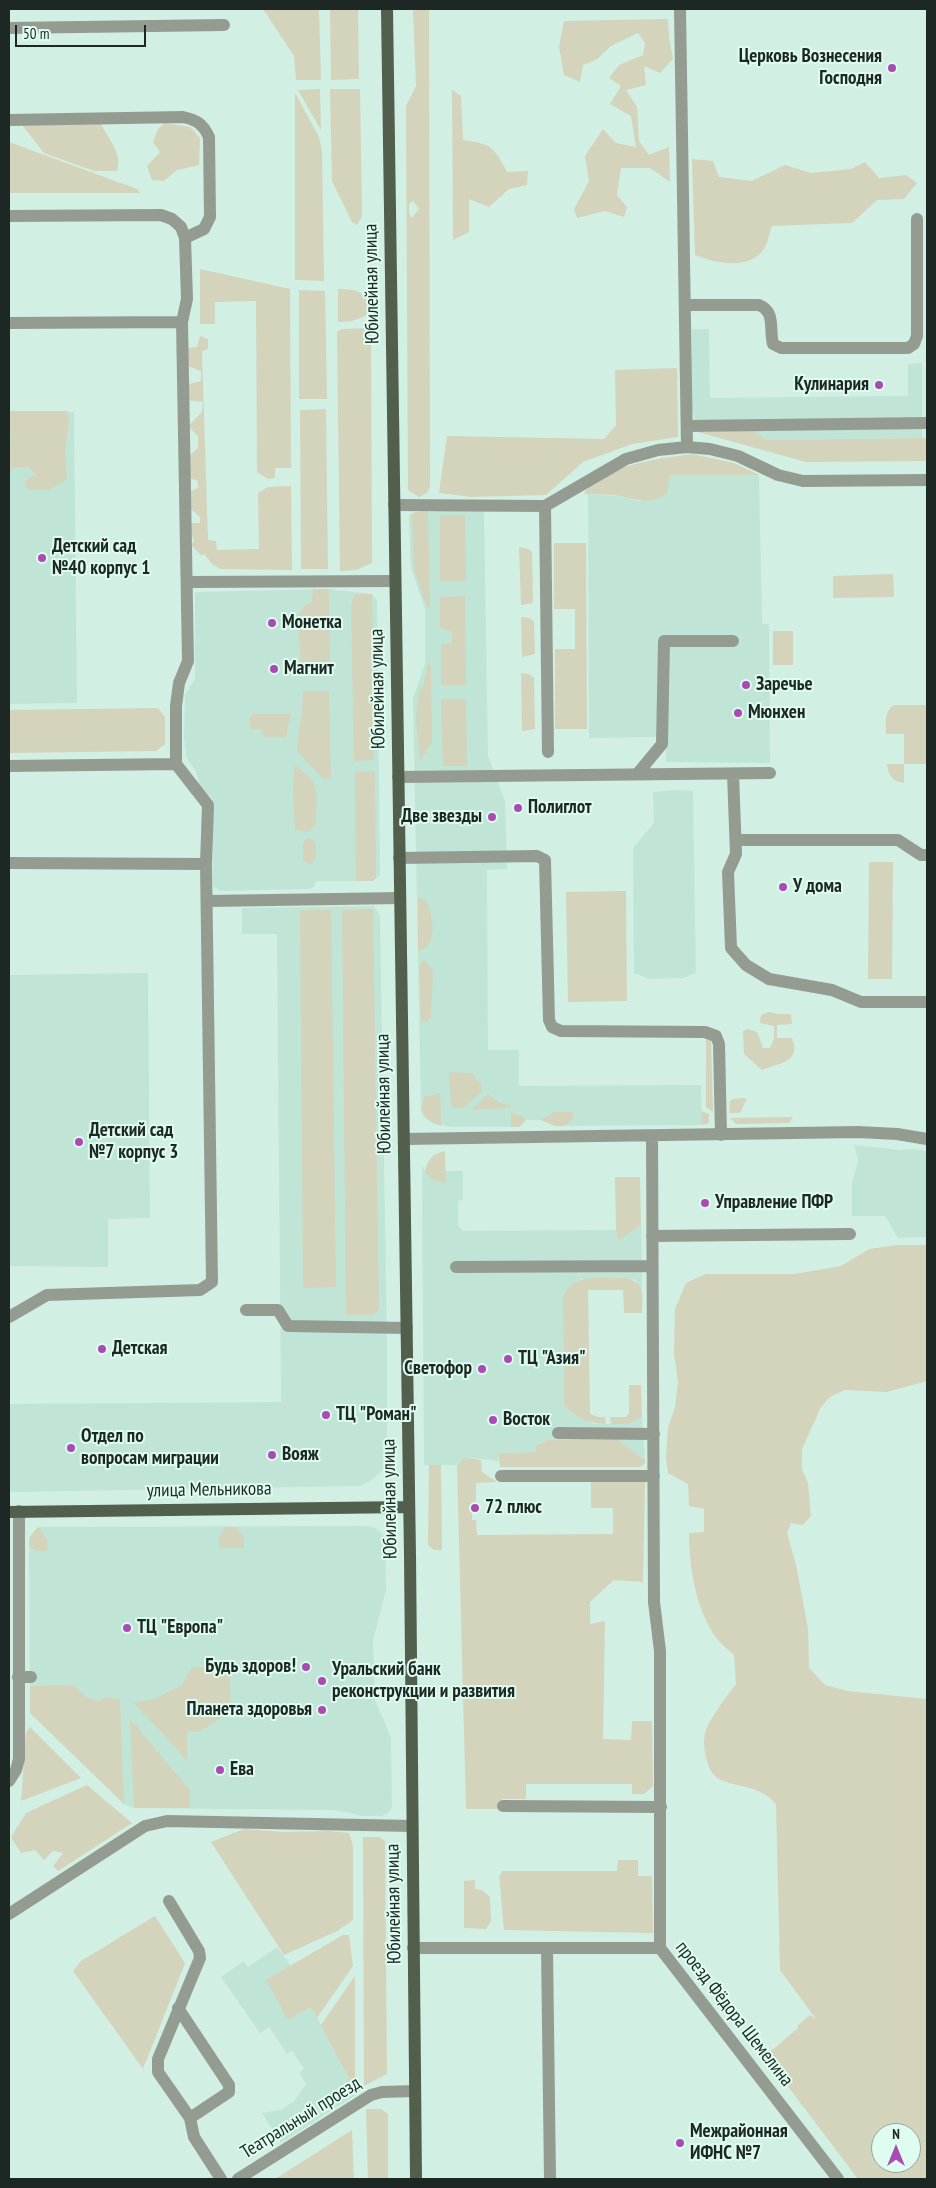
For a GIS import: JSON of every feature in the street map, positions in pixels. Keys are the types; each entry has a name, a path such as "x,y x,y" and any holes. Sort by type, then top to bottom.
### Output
{"main road":[{"name":"Юбилейная улица","path":"387,9 407,1328 416,2179"},
{"name":"улица Мельникова","path":"14,1512 409,1507"}],"street":[{"path":"680,9 687,447"},
{"path":"9,28 224,25"},
{"path":"9,120 184,117 195,119 204,127 209,137 210,217 204,229 186,238"},
{"path":"9,216 161,215 172,219 181,227 186,238 188,299 182,322 188,661 179,683 176,706 176,764 208,805 206,864 212,1282 200,1290 48,1295 9,1317"},
{"path":"685,305 759,305 767,308 771,315 773,344 781,348 908,348 914,344 917,336 917,219"},
{"path":"9,323 182,322"},
{"path":"687,426 927,423"},
{"path":"394,505 545,506 626,458 658,450 687,447 710,448 738,456 778,475 803,480 927,480"},
{"path":"545,506 548,752"},
{"path":"187,582 395,581"},
{"path":"638,774 662,744 664,641 733,641"},
{"path":"9,766 176,764"},
{"path":"398,777 770,773"},
{"path":"733,774 736,854 728,872 731,948 746,965 768,979 832,990 861,1002 927,1002"},
{"path":"736,840 898,840 921,854 927,855"},
{"path":"400,858 537,856 545,860 549,1020 552,1027 560,1031 705,1032 716,1036 719,1044 722,1134"},
{"path":"9,863 206,864"},
{"path":"208,901 400,898"},
{"path":"404,1139 858,1132 897,1134 927,1139"},
{"path":"652,1136 654,1602 660,1651 660,1948"},
{"path":"652,1236 850,1234"},
{"path":"456,1267 652,1266"},
{"path":"246,1310 278,1310 288,1326 407,1328"},
{"path":"558,1433 654,1434"},
{"path":"501,1476 654,1476"},
{"path":"9,1781 16,1770 19,1759 24,1677 14,1512"},
{"path":"503,1806 661,1807"},
{"path":"9,1914 145,1826 155,1823 167,1821 412,1826"},
{"path":"169,1901 199,1951 200,1958 158,2060 160,2084 190,2118 194,2137 221,2179"},
{"name":"проезд Фёдора Шемелина","path":"413,1948 660,1948 838,2179"},
{"path":"547,1948 550,2179"},
{"path":"178,2008 230,2085 229,2092 190,2118"},
{"name":"Театральный проезд","path":"238,2179 371,2095 382,2092 414,2091"}],"shaded area":[{"path":"263,9 319,9 321,80 296,80 294,56"},
{"path":"330,9 358,9 359,79 331,80"},
{"path":"413,9 429,9 430,487 427,493 419,497 408,490 406,106 416,86","holes":["413,201 419,209 412,218 409,213 409,204"]},
{"path":"668,19 673,59 660,73 644,66 646,85 626,90 637,107 639,141 649,155 669,147 670,182 650,168 621,168 617,195 627,207 624,217 605,211 577,218 574,209 589,181 585,156 603,129 616,143 636,147 631,116 610,104 621,86 609,78 619,65 643,55 645,43 638,33 611,46 596,60 583,65 580,82 564,75 559,47 564,21"},
{"path":"320,89 321,130 298,90"},
{"path":"330,89 360,89 362,216 357,225 352,222 332,181"},
{"path":"452,90 461,96 463,140 480,143 491,148 499,157 507,172 528,171 527,185 509,189 489,207 469,199 469,232 453,240"},
{"path":"295,93 319,137 322,151 324,281 295,280"},
{"path":"165,123 190,127 200,138 199,165 177,170 164,181 152,180 147,166 160,152 153,142 158,129"},
{"path":"101,124 117,153 117,171 94,171 44,153 22,125"},
{"path":"9,142 137,189 140,193 9,193"},
{"path":"692,159 713,161 719,177 752,181 785,165 811,173 851,169 865,162 879,178 906,175 917,183 904,199 877,200 852,223 772,226 765,247 758,256 741,263 712,261 695,255"},
{"path":"200,269 290,289 291,468 275,468 275,478 268,479 257,472 256,301 215,302 215,324 200,324"},
{"path":"338,289 356,291 365,296 371,314 352,321 338,322"},
{"path":"299,290 325,291 327,399 299,399"},
{"path":"371,328 372,563 356,570 340,571 337,332 342,329"},
{"path":"692,329 709,329 710,398 908,396 908,364 922,363 922,438 766,440 753,430 698,432 691,405"},
{"path":"200,336 208,339 208,349 202,351 208,540 216,541 217,550 259,549 258,493 268,487 291,486 292,570 221,569 213,565 204,554 202,556 191,545 194,541 190,523 200,523 200,517 190,508 189,492 198,488 198,481 189,478 190,455 198,448 198,436 188,426 202,412 203,402 186,400 185,385 201,381 201,371 185,365 186,348 197,347"},
{"path":"677,368 678,437 632,444 583,462 546,495 472,497 439,493 447,436 604,439 616,425 615,370"},
{"path":"326,409 328,569 301,569 300,410"},
{"path":"9,411 67,411 69,420 65,452 67,479 49,490 27,490 25,483 29,477 37,476 29,467 12,468 9,475 9,447 11,446"},
{"name":"Детский сад №40 корпус 1","path":"9,412 74,412 77,703 9,704"},
{"path":"753,430 766,440 927,438 927,461 806,462 698,432"},
{"path":"692,454 734,463 759,475 669,475 668,492 656,499 645,501 620,496 584,494 592,484 618,470 649,461"},
{"path":"668,475 759,475 762,624 769,624 770,763 666,762 666,749 656,737 589,738 588,494 619,496 639,501 668,492"},
{"path":"484,510 488,756 505,801 507,869 487,870 488,1050 519,1050 519,1086 701,1085 702,1125 555,1126 541,1120 526,1120 519,1127 454,1127 433,1124 423,1116 421,1110 413,698 425,664 425,609 411,568 409,515 416,512"},
{"path":"428,511 430,609 426,605 414,569 412,514"},
{"path":"440,515 465,515 466,581 440,581"},
{"path":"554,543 586,543 587,729 555,729 555,649 575,649 575,609 554,609"},
{"path":"519,547 532,552 533,603 521,605"},
{"path":"893,574 894,597 833,598 833,576"},
{"path":"313,589 329,589 330,663 325,671 304,672 301,668 298,615 306,604 312,602"},
{"path":"329,589 372,594 377,600 380,875 373,881 316,881 314,887 309,889 220,891 213,886 213,799 200,786 196,772 186,757 184,736 185,695 195,679 195,592"},
{"path":"355,594 372,594 374,760 354,761 351,606"},
{"path":"465,596 466,685 441,685 441,645 452,643 452,632 440,628 440,597"},
{"path":"521,617 530,618 534,622 535,654 522,657"},
{"path":"773,631 793,631 793,665 773,665"},
{"path":"429,660 431,667 432,742 420,761 416,719 419,690 423,687"},
{"path":"521,673 529,674 534,678 535,729 522,731"},
{"path":"303,691 329,691 331,777 324,780 297,751"},
{"path":"441,699 466,699 467,766 443,766"},
{"path":"893,705 927,705 927,764 904,764 904,734 886,734 887,715"},
{"path":"158,708 165,717 165,744 156,751 9,753 9,710"},
{"path":"253,714 291,714 286,737 263,737 262,729 250,729 250,718"},
{"path":"887,764 904,764 904,783 892,777"},
{"path":"294,765 310,777 316,789 316,823 309,832 295,830"},
{"path":"375,771 376,878 373,881 356,881 355,772"},
{"path":"693,791 696,973 683,978 649,979 634,973 633,848 654,823 653,792"},
{"path":"308,837 313,840 316,848 316,857 310,865 303,860 303,843"},
{"path":"869,862 893,862 892,979 868,979"},
{"path":"626,891 627,1001 568,1002 566,892"},
{"path":"418,898 425,899 427,903 433,928 428,945 418,952"},
{"path":"374,906 380,916 387,1345 387,1460 384,1469 369,1482 360,1486 9,1492 9,1404 281,1402 277,934 242,934 242,908"},
{"path":"373,909 379,1309 373,1315 346,1315 342,910"},
{"path":"300,910 331,910 336,1287 303,1288"},
{"path":"424,959 433,971 431,1017 426,1022 421,1021 419,966"},
{"name":"Детский сад №7 корпус 3","path":"148,973 150,1218 108,1219 108,1267 9,1266 9,975"},
{"path":"769,1012 791,1014 792,1024 777,1025 777,1038 792,1038 794,1053 787,1061 762,1070 744,1054 743,1031 748,1029 757,1032 763,1048 770,1048 774,1039 774,1026 760,1023 761,1015"},
{"path":"706,1033 711,1039 713,1112 706,1107"},
{"path":"449,1072 472,1073 482,1086 482,1091 464,1108 454,1108 451,1105"},
{"path":"440,1093 441,1126 428,1120 421,1110 425,1097"},
{"path":"488,1094 500,1103 510,1105 511,1108 471,1110"},
{"path":"747,1099 740,1113 729,1113 730,1101"},
{"path":"701,1111 709,1114 709,1123 702,1125"},
{"path":"554,1112 574,1112 572,1119 565,1126 555,1126 541,1120"},
{"path":"511,1113 522,1116 526,1120 519,1127 511,1127"},
{"path":"793,1117 789,1123 736,1124 730,1118"},
{"path":"854,1145 927,1151 927,1237 898,1238 885,1216 852,1216 852,1184 858,1160"},
{"path":"445,1151 446,1183 433,1180 425,1173 431,1158"},
{"path":"422,1166 428,1176 446,1183 445,1171 463,1171 463,1200 458,1201 458,1225 463,1231 616,1230 618,1241 641,1225 642,1289 635,1280 626,1278 581,1279 571,1285 565,1292 563,1297 564,1404 594,1424 630,1424 642,1417 645,1460 617,1439 548,1440 536,1446 536,1452 498,1453 498,1461 465,1457 457,1465 424,1465"},
{"path":"615,1177 640,1177 641,1225 618,1241 616,1230"},
{"path":"897,1245 927,1245 927,1381 887,1392 845,1390 830,1397 821,1407 802,1449 802,1469 808,1484 811,1516 803,1525 791,1523 787,1533 796,1565 808,1629 809,1668 825,1685 847,1691 927,1699 927,2179 858,2179 765,2056 797,2029 798,2025 810,2015 816,2019 780,1970 776,1804 757,1790 729,1783 716,1777 707,1760 704,1739 707,1727 736,1684 734,1655 717,1639 710,1628 699,1602 692,1574 689,1533 704,1532 704,1509 689,1506 688,1484 668,1473 666,1459 668,1428 675,1407 678,1381 674,1353 675,1309 686,1283 706,1274 795,1274 841,1266 869,1249"},
{"path":"590,1278 626,1278 637,1283 642,1291 642,1313 624,1313 623,1290 588,1290 590,1414 605,1417 606,1424 594,1423 572,1413 564,1404 563,1297 574,1283 582,1280"},
{"path":"629,1385 641,1385 642,1417 630,1424 611,1424 610,1417 626,1417 629,1413"},
{"path":"617,1439 645,1460 645,1463 640,1467 500,1467 498,1453 536,1452 536,1446 548,1440"},
{"path":"465,1457 481,1460 482,1472 497,1482 476,1483 476,1503 472,1503 472,1520 476,1520 477,1535 613,1534 613,1508 591,1508 591,1479 641,1479 645,1482 643,1582 614,1580 590,1602 590,1624 605,1621 603,1739 631,1740 632,1721 652,1721 653,1786 644,1794 632,1794 632,1784 526,1784 526,1799 502,1799 499,1809 466,1809 457,1465"},
{"path":"429,1465 441,1465 442,1550 434,1550 428,1545"},
{"path":"364,1526 375,1528 385,1538 386,1590 373,1641 375,1700 391,1737 392,1807 388,1813 381,1816 362,1816 335,1810 134,1808 124,1804 30,1713 29,1538 38,1527"},
{"path":"38,1527 47,1539 47,1551 36,1551 29,1546 29,1538"},
{"path":"225,1527 236,1527 244,1538 244,1548 219,1548 219,1538"},
{"path":"9,1609 10,1614 9,1746"},
{"path":"192,1667 229,1667 231,1711 199,1732 187,1731 187,1760 134,1703 157,1698 182,1685"},
{"path":"74,1685 86,1697 99,1701 105,1697 120,1699 124,1804 30,1713 30,1686"},
{"path":"130,1719 190,1790 190,1808 134,1808"},
{"path":"30,1727 81,1778 21,1801 26,1733"},
{"path":"87,1785 132,1823 58,1871 53,1866 63,1853 53,1851 44,1860 35,1850 21,1853 11,1837 26,1813"},
{"path":"244,1829 283,1832 329,1831 349,1833 353,1846 353,1920 337,1931 284,1955 211,1842"},
{"path":"363,1837 379,1837 385,1841 387,2074 364,2086"},
{"path":"618,1860 638,1860 638,1876 652,1876 653,1933 504,1930 499,1875 501,1875 502,1871 617,1871"},
{"path":"475,1880 475,1889 482,1890 490,1897 491,1921 486,1929 464,1928 464,1881"},
{"path":"155,1916 185,1963 143,2069 73,1971 81,1961"},
{"path":"343,1935 349,1935 353,1966 317,2018 311,2007 288,2020 266,1980"},
{"path":"277,1947 291,1966 266,1980 312,2007 351,2083 355,2083 354,2096 281,2143 262,2113 281,2110 294,2101 306,2084 299,2072 304,2069 292,2051 287,2054 269,2027 260,2033 221,1977 244,1961 248,1967"},
{"path":"355,1976 355,2083 351,2083 321,2025"},
{"path":"366,2109 381,2109 388,2114 388,2179 368,2179"},
{"path":"352,2130 354,2179 275,2179"}],"place":[{"name":"Церковь Вознесения Господня","path":"892,68"},
{"name":"Кулинария","path":"879,385"},
{"name":"Детский сад №40 корпус 1","path":"42,558"},
{"name":"Монетка","path":"272,623"},
{"name":"Магнит","path":"274,669"},
{"name":"Заречье","path":"746,685"},
{"name":"Мюнхен","path":"738,713"},
{"name":"Полиглот","path":"518,808"},
{"name":"Две звезды","path":"492,817"},
{"name":"У дома","path":"783,887"},
{"name":"Детский сад №7 корпус 3","path":"79,1142"},
{"name":"Управление ПФР","path":"705,1203"},
{"name":"Детская","path":"102,1349"},
{"name":"ТЦ \"Азия\"","path":"508,1359"},
{"name":"Светофор","path":"482,1369"},
{"name":"ТЦ \"Роман\"","path":"326,1415"},
{"name":"Восток","path":"493,1420"},
{"name":"Отдел по вопросам миграции","path":"71,1448"},
{"name":"Вояж","path":"272,1455"},
{"name":"72 плюс","path":"475,1508"},
{"name":"ТЦ \"Европа\"","path":"127,1628"},
{"name":"Будь здоров!","path":"306,1667"},
{"name":"Уральский банк реконструкции и развития","path":"322,1681"},
{"name":"Планета здоровья","path":"322,1710"},
{"name":"Ева","path":"220,1770"},
{"name":"Межрайонная ИФНС №7","path":"680,2143"}]}
